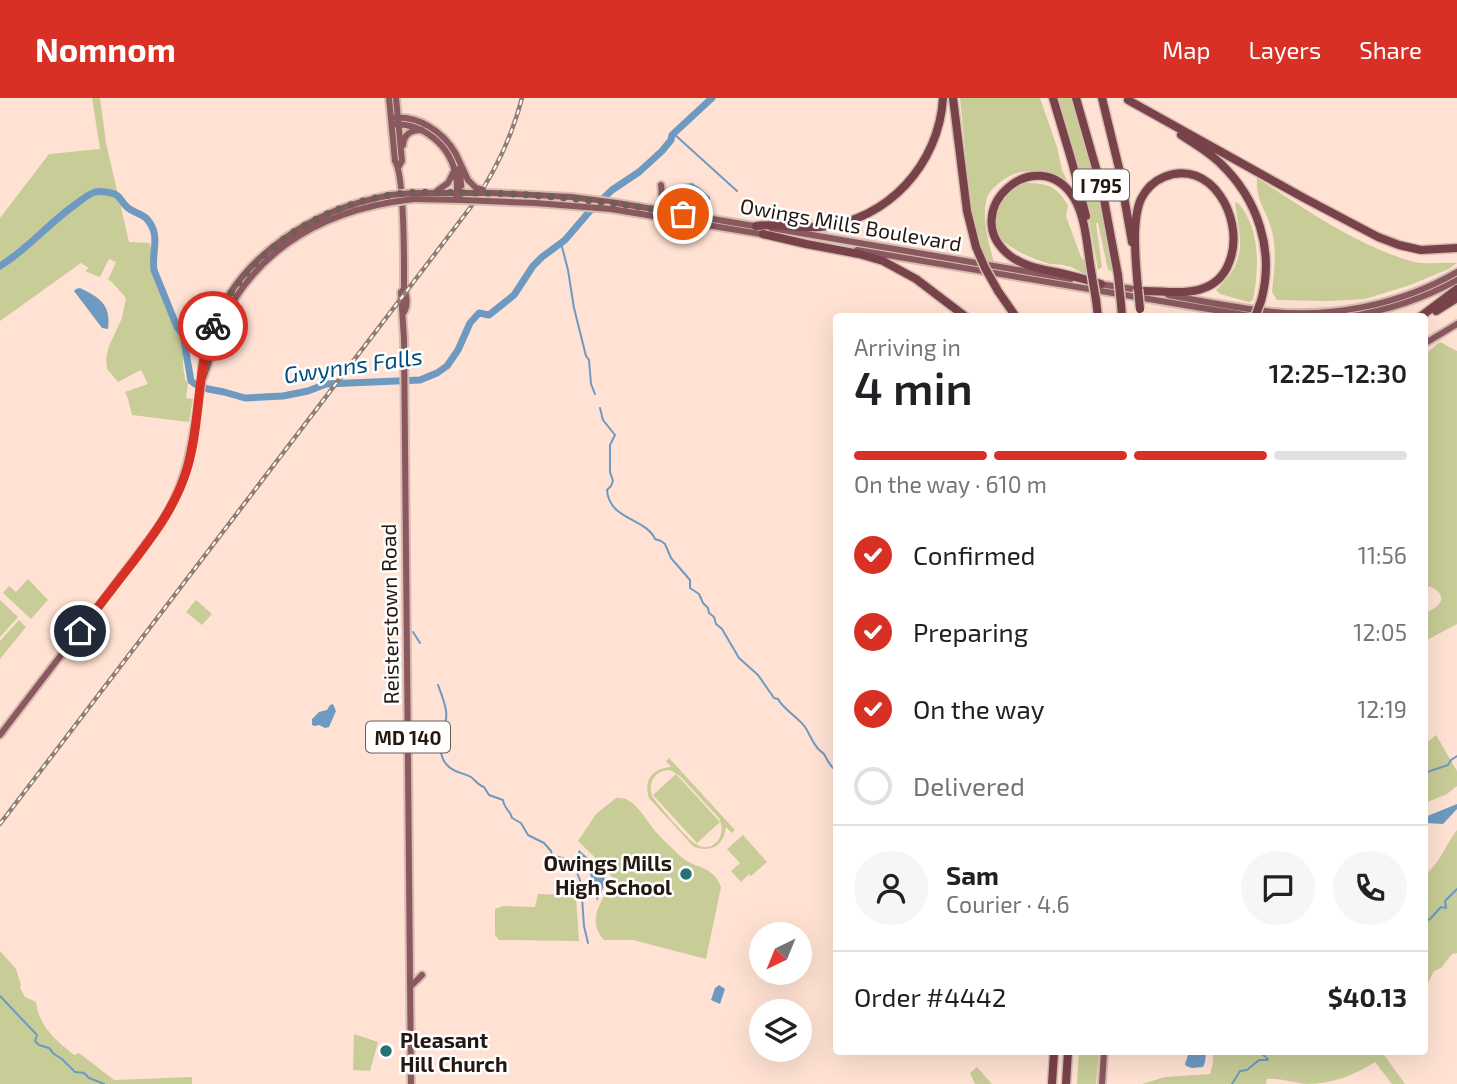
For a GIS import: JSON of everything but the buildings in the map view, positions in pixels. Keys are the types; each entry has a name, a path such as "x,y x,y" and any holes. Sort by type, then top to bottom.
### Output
{"highway":[{"path":"756,226 828,226 854,219 882,205 905,186 925,159 937,131 943,98"},
{"path":"953,98 967,211 976,247 989,276 1013,313"},
{"name":"I 795","path":"1053,98 1081,194 1093,271"},
{"name":"I 795","path":"1076,98 1102,189 1118,275 1122,313"},
{"path":"1102,98 1119,168 1137,276"},
{"path":"1127,99 1368,233 1407,248 1421,250 1457,246"},
{"path":"1127,99 1214,158 1243,189 1254,210 1264,240 1266,257 1266,274 1256,313"},
{"path":"1140,313 1136,219 1140,202 1146,191 1160,179 1177,174 1195,176 1210,184 1226,204 1233,228 1233,250 1224,272 1216,281 1201,290 1145,291"},
{"path":"1100,313 1098,301 1093,271 1082,217 1067,189 1054,179 1039,176 1018,179 1004,190 995,203 992,220 996,239 1004,251 1021,263 1036,268 1061,273 1101,284"},
{"path":"763,234 874,258 907,273 959,313"},
{"path":"1427,313 1457,289"},
{"path":"1428,314 1457,298"},
{"path":"1052,1084 1054,1055"},
{"path":"1066,1084 1069,1055"}],"main road":[{"name":"Reisterstown Road","path":"389,98 395,120 400,164 406,293 404,387 411,1084"},
{"name":"Reisterstown Road","path":"395,120 396,98"},
{"path":"395,120 424,130 442,146 476,188 492,193"},
{"path":"395,120 418,121 434,129 448,143 457,166 458,194"},
{"path":"400,164 406,135 424,130"},
{"path":"431,192 446,185 457,166"},
{"path":"661,186 666,204 697,211 704,217"},
{"name":"Owings Mills Boulevard","path":"413,196 431,192 611,209 1231,313"},
{"name":"Owings Mills Boulevard","path":"0,735 165,518 176,498 187,469 202,380 216,337 233,302 251,276 271,256 304,232 324,222 392,198 492,193 571,197 1266,312 1310,313 1388,301 1434,284 1457,272"},
{"path":"653,216 661,214 834,243 866,245"},
{"path":"1365,313 1413,300 1457,280"},
{"path":"1428,342 1457,324"},
{"path":"410,987 422,975"},
{"path":"1102,1084 1104,1055"}],"green space":[{"path":"92,98 100,98 106,143 129,242 150,243 157,282 184,334 183,365 188,383 186,398 193,399 189,422 132,415 125,392 148,384 141,370 118,382 107,369 109,346 122,318 126,298 108,280 116,262 109,259 100,277 85,271 89,268 81,263 0,321 0,218 49,154 100,149"},
{"path":"960,98 1040,98 1068,183 1050,174 1023,171 1006,178 992,190 987,199 985,217 994,262 983,259 972,223"},
{"path":"1055,98 1073,98 1095,172 1113,272 1108,270 1096,223 1102,267 1098,270 1086,204"},
{"path":"1257,178 1372,247 1414,262 1457,263 1410,285 1365,299 1277,300 1272,292 1274,239 1258,193"},
{"path":"1023,183 1055,189 1068,205 1066,216 1081,257 1086,263 1087,275 1070,267 1028,256 999,237 995,225 1000,204 1009,192"},
{"path":"1237,202 1250,224 1256,249 1255,288 1253,300 1249,302 1220,294 1216,290 1238,260 1240,240"},
{"path":"1440,342 1457,351 1457,624 1428,639 1428,611 1438,605 1441,597 1435,589 1428,586 1428,352"},
{"path":"28,579 48,600 31,619 3,593 9,586 16,592"},
{"path":"0,600 18,617 0,637"},
{"path":"196,600 212,614 202,625 186,612"},
{"path":"19,620 26,627 0,659 0,641"},
{"path":"1436,735 1457,771 1457,786 1447,794 1428,802 1428,742"},
{"path":"669,758 735,830 732,833 726,827 723,839 716,846 706,849 694,847 649,798 647,786 651,776 659,770 671,767 666,761","holes":["662,771 672,771 680,776 719,818 720,837 712,846 694,843 652,796 651,783 655,776"]},
{"path":"676,774 720,822 697,843 653,795"},
{"path":"616,798 631,802 679,855 713,874 718,880 721,887 706,959 633,940 604,940 599,932 596,917 613,880 607,869 578,841 596,814"},
{"path":"1457,830 1457,953 1452,954 1441,968 1434,971 1428,983 1428,872"},
{"path":"743,835 767,862 741,882 731,871 740,863 727,849"},
{"path":"538,894 573,895 576,898 579,941 499,940 495,935 495,909 503,906 535,907"},
{"path":"0,951 16,969 25,997 36,1002 45,1026 74,1055 79,1053 114,1080 192,1077 192,1084 0,1084"},
{"path":"354,1034 378,1042 370,1071 353,1070"},
{"path":"1079,1055 1099,1055 1096,1084 1077,1084"},
{"path":"1213,1055 1384,1055 1405,1084 1392,1084 1375,1062 1342,1078 1316,1084 1267,1079 1266,1084 1142,1084 1165,1077 1210,1074"},
{"path":"977,1067 992,1084 975,1084 970,1073"}],"water":[{"path":"692,183 710,197 710,200 671,196 670,193 677,187"},
{"path":"80,288 103,303 108,314 108,329 102,328 74,291"},
{"path":"333,704 336,711 329,727 312,725 312,719 319,712 327,710"},
{"path":"1457,804 1457,809 1443,824 1428,823 1428,816"},
{"path":"579,850 598,869 606,882 597,901 590,874"},
{"path":"719,985 725,989 720,1004 711,1000 715,988"},
{"path":"1188,1055 1206,1055 1203,1067 1192,1068 1185,1064"}],"waterway":[{"name":"Gwynns Falls","path":"0,266 87,196 97,192 114,194 129,209 146,218 154,231 154,270 177,327 183,335 191,381 195,384 245,398 283,396 326,384 420,380 447,366 458,350 470,323 479,313 489,315 514,295 542,257 565,240 612,190 639,172 662,151 672,135 712,98"},
{"path":"674,134 737,191"},
{"path":"561,243 595,394"},
{"path":"600,408 603,420 615,435 610,445 610,472 613,481 607,490 609,500 621,513 665,544 671,558 690,580 690,588 699,594 739,658 758,675 774,698 802,724 833,768"},
{"path":"413,632 420,643"},
{"path":"438,685 446,711 441,745 443,759 452,770 471,777 484,787 489,795 503,800 512,818 521,823 528,835 544,843 552,855 573,865 581,883 588,943"},
{"path":"1428,772 1448,765 1457,756"},
{"path":"1428,920 1441,907 1446,908 1445,901 1457,889"},
{"path":"0,996 37,1035 35,1041 39,1045 49,1048 75,1072 84,1073 104,1084"},
{"path":"1232,1084 1240,1071 1247,1070 1259,1060 1268,1059 1263,1055"}],"railway":[{"path":"0,824 473,204 502,153 522,98"}],"way so far":[{"path":"213,326 239,280 273,246 314,220 370,199 413,192 537,195 571,197 683,214"}],"place":[{"name":"Owings Mills High School","path":"686,874"},
{"name":"Pleasant Hill Church","path":"386,1051"}],"route":[{"path":"80,631 162,522 178,492 189,459 202,365 213,326"}]}
